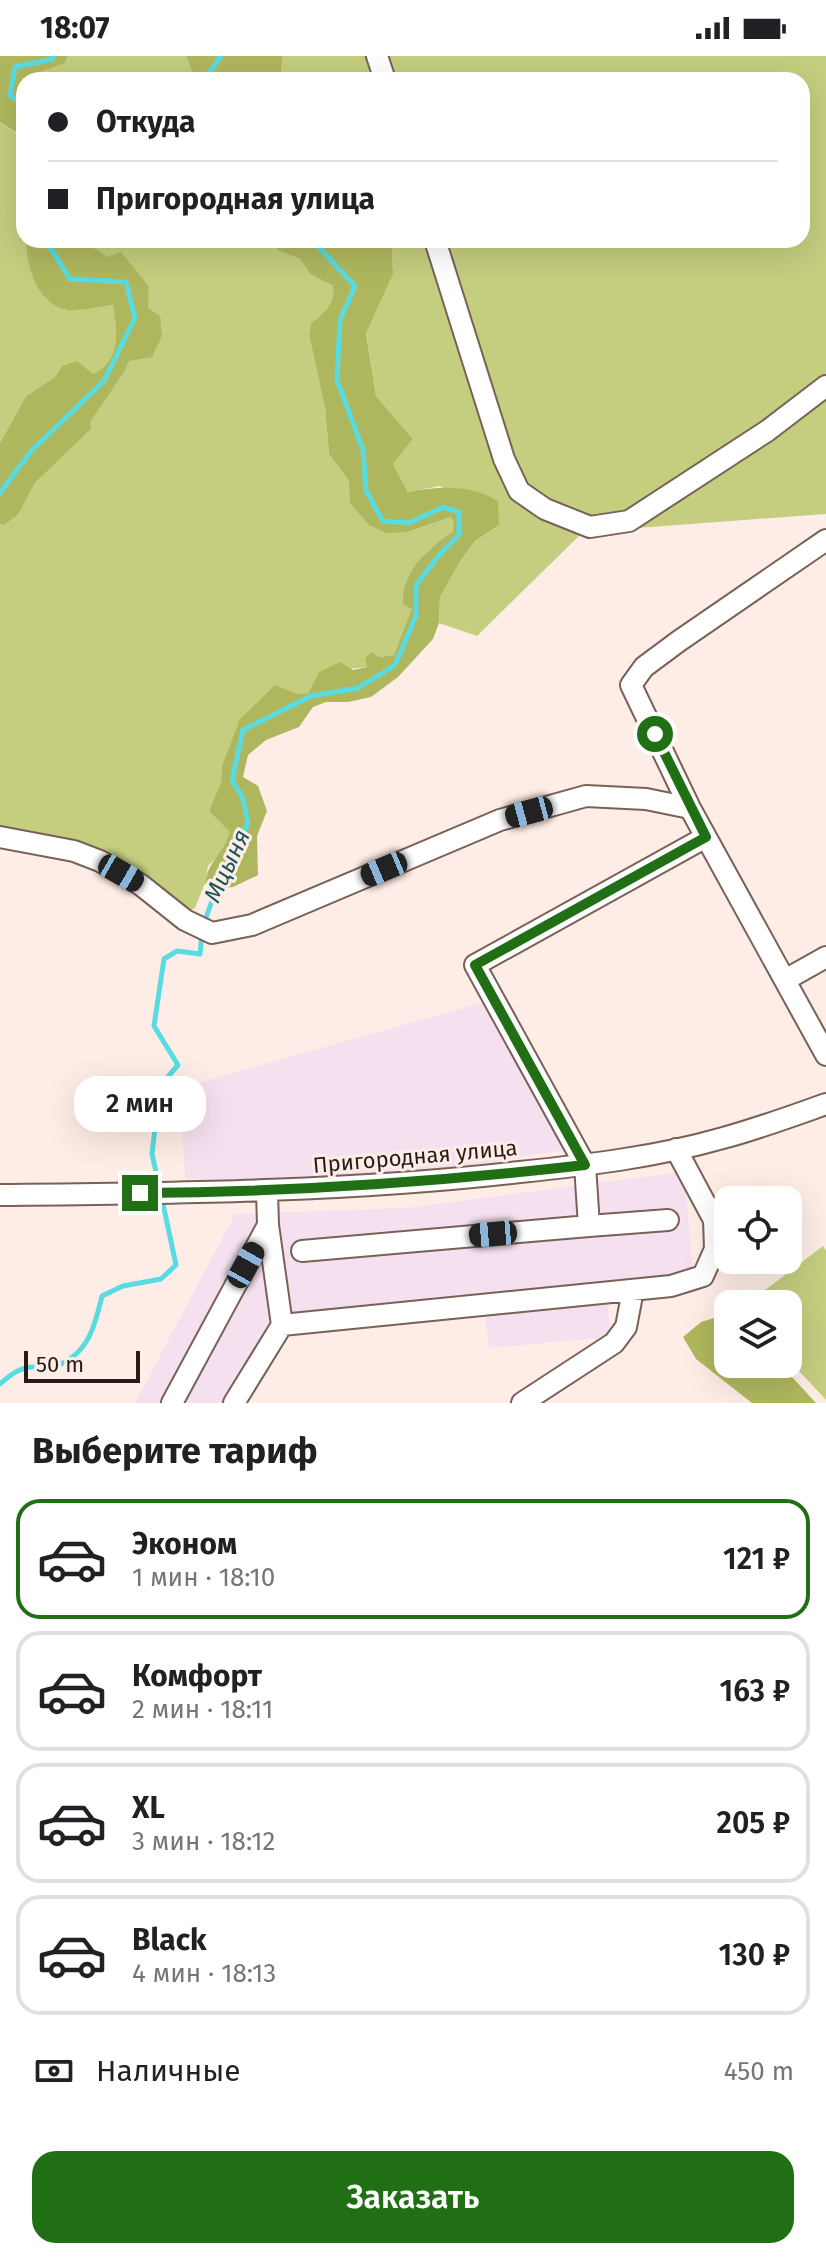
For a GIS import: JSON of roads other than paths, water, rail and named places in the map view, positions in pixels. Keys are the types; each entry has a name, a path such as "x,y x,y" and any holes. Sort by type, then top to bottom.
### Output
{"street":[{"path":"438,248 504,459 519,491 545,509 590,527 629,521 767,431 826,386"},
{"path":"826,540 644,667 631,685 690,808 826,1055"},
{"path":"0,837 74,851 100,861 141,885 185,920 212,933 252,925 500,820 586,796 646,799 690,808"},
{"path":"589,1226 585,1165 475,965 706,837"},
{"path":"785,980 826,957"},
{"name":"Пригородная улица","path":"0,1195 267,1192 471,1178 585,1165 676,1149 722,1139 826,1104"},
{"path":"282,1325 671,1286 703,1276 715,1249 714,1220 676,1149"},
{"path":"234,1403 282,1325 268,1225 267,1192"},
{"path":"302,1251 668,1220"},
{"path":"172,1403 268,1225"},
{"path":"532,1400 614,1343 626,1327 633,1290"}],"waterway":[{"name":"Мцыня","path":"16,99 10,95 15,67 53,59 53,56"},
{"name":"Мцыня","path":"210,72 221,56"},
{"name":"Мцыня","path":"0,493 31,451 104,381 135,318 126,282 70,279 51,248"},
{"name":"Мцыня","path":"204,923 221,876 248,823 243,798 232,780 243,730 311,696 358,688 395,665 416,616 416,585 459,535 459,512 443,507 409,523 383,521 366,491 363,450 337,380 340,320 355,286 319,248"},
{"name":"Мцыня","path":"160,1189 152,1154 160,1086 178,1065 154,1026 164,959 177,951 200,954 202,933"},
{"name":"Мцыня","path":"0,1384 24,1368 53,1367 65,1362 88,1339 102,1296 123,1286 161,1279 176,1265 162,1199"}]}
